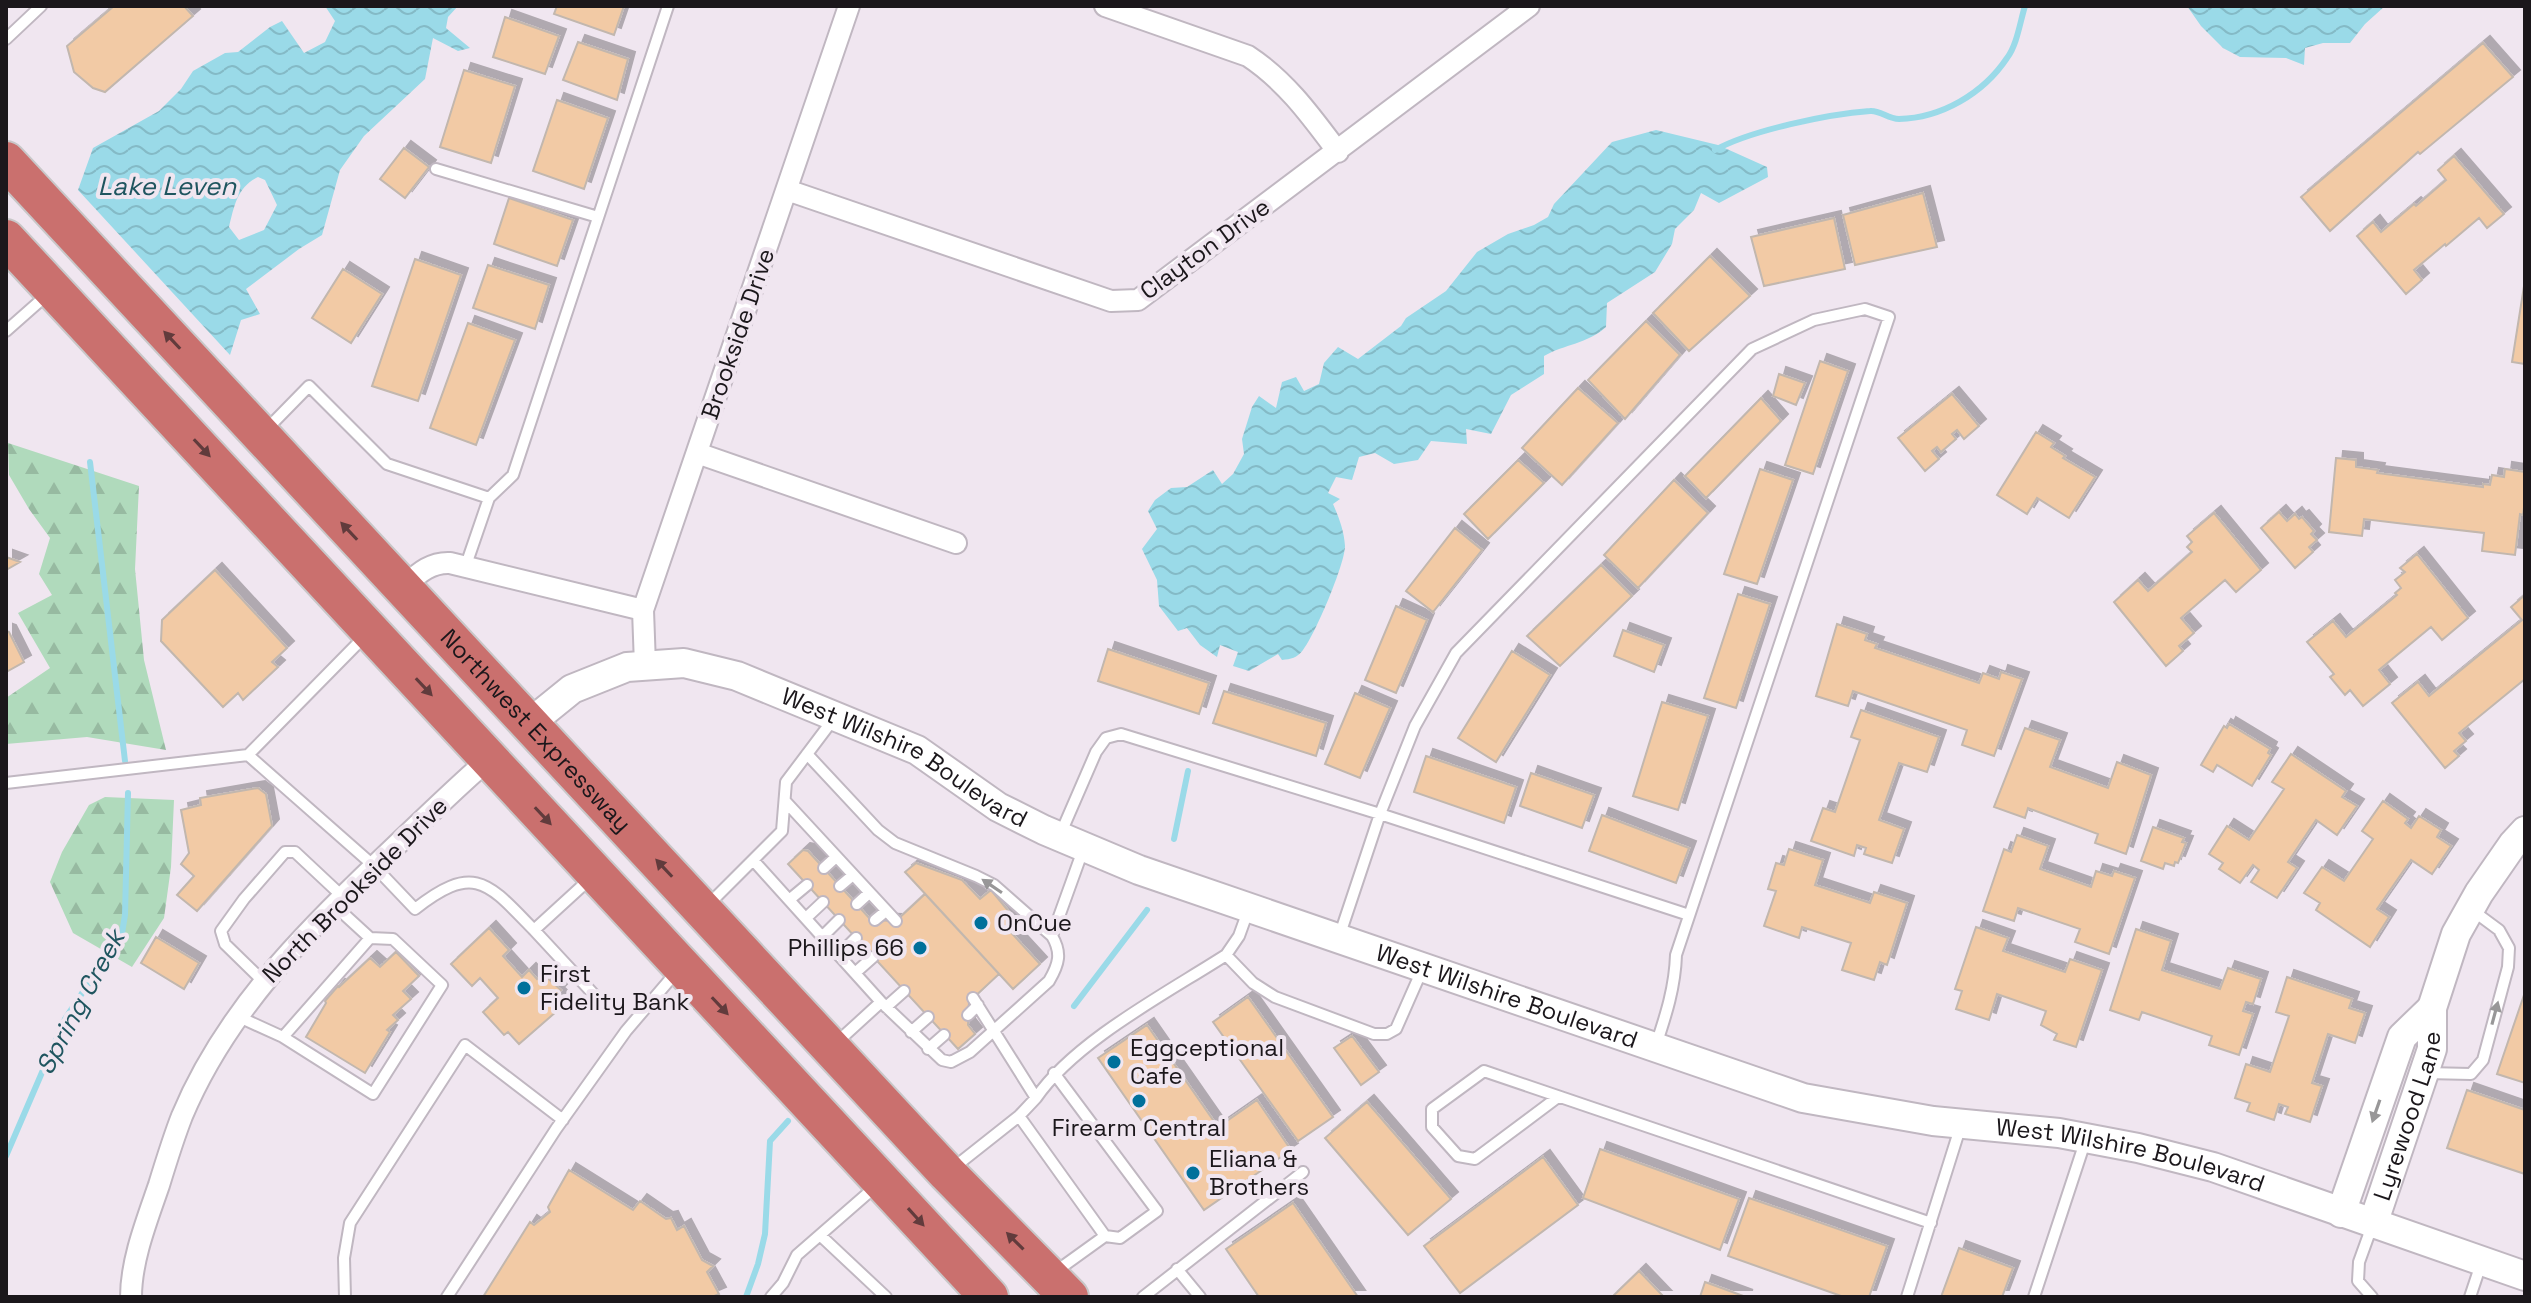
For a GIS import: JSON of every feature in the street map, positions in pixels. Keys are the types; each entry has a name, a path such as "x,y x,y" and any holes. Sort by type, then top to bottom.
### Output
{"highway":[{"name":"Northwest Expressway","path":"6,161 947,1173 1060,1286"},
{"path":"6,239 883,1181 979,1291"},
{"path":"489,759 530,723"}],"main road":[{"name":"West Wilshire Boulevard","path":"530,723 572,689 612,672 645,665 684,663 737,676 917,750 998,807 1139,870 1803,1098 1876,1113 2087,1138 2138,1148 2213,1167 2525,1276"},
{"name":"Lyrewood Lane","path":"2373,1224 2432,1049 2432,1008 2456,934 2513,844 2525,831"},
{"name":"Lyrewood Lane","path":"2341,1213 2402,1037 2432,1008"}],"street":[{"name":"Brookside Drive","path":"645,665 643,610 849,6"},
{"path":"1105,6 1248,56 1265,67 1296,96 1338,152"},
{"name":"Clayton Drive","path":"787,190 1111,301 1138,300 1529,6"},
{"path":"697,453 956,543"},
{"path":"402,588 437,563 466,565 643,610"},
{"name":"North Brookside Drive","path":"131,1297 131,1280 153,1202 183,1116 200,1080 239,1017 263,981 338,900 489,759"}],"lane":[{"path":"6,39 41,6"},
{"path":"466,565 489,498 513,475 668,6"},
{"path":"436,169 598,217"},
{"path":"6,331 53,288"},
{"path":"1338,939 1380,814 1415,726 1456,653 1752,349 1814,320 1865,309 1889,317 1676,955 1669,1006 1655,1048"},
{"path":"260,435 309,386 387,464 489,498"},
{"path":"6,783 248,755 370,630"},
{"path":"703,910 782,831 786,782 837,716"},
{"path":"1052,936 1072,842 1096,752 1106,738 1121,734 1380,814 1689,915"},
{"path":"753,860 883,1004 942,1060 951,1062 970,1052 1049,981 1057,967 1058,946 1052,936 994,885 895,843 878,830 807,754"},
{"path":"248,755 374,866 415,909 451,885 483,885 505,897 599,1000"},
{"path":"785,801 896,921"},
{"path":"239,1017 283,1037 373,1094 442,985 393,939 370,938 295,852 285,852 221,931 225,944 263,981"},
{"path":"824,868 836,857"},
{"path":"534,930 596,873"},
{"path":"840,886 853,875"},
{"path":"789,900 807,885"},
{"path":"857,904 869,893"},
{"path":"806,918 823,902"},
{"path":"947,1173 1019,1116 1054,1073 1097,1038 1226,955 1239,936 1249,908"},
{"path":"2424,1072 2471,1074 2483,1060 2508,967 2509,948 2499,930 2470,909"},
{"path":"875,920 886,911"},
{"path":"822,937 839,920"},
{"path":"283,1037 370,938"},
{"path":"839,955 856,938"},
{"path":"1226,955 1253,983 1275,997 1374,1034 1387,1034 1396,1029 1422,968"},
{"path":"855,973 873,957"},
{"path":"447,1297 563,1120 626,1031 682,965"},
{"path":"831,1048 883,1004 904,991"},
{"path":"968,1015 976,1002 1036,1098"},
{"path":"911,1032 928,1017"},
{"path":"928,1049 944,1035"},
{"path":"345,1297 344,1258 350,1223 465,1045 563,1120"},
{"path":"1558,1097 1475,1159 1458,1156 1432,1127 1432,1109 1484,1071 1931,1223"},
{"path":"1019,1116 1105,1236 1120,1238 1157,1211 1054,1073"},
{"path":"1907,1297 1961,1123"},
{"path":"2034,1297 2087,1138"},
{"path":"1143,1297 1303,1172"},
{"path":"771,1297 783,1283 797,1255 883,1181"},
{"path":"2372,1297 2358,1281 2359,1262 2373,1224"},
{"path":"821,1236 886,1297"},
{"path":"1060,1286 1105,1236"},
{"path":"2470,1297 2482,1261"},
{"path":"1177,1269 1200,1297"}],"green space":[{"path":"8,443 139,486 135,569 144,660 166,750 87,737 6,744 6,698 50,668 18,613 52,595 39,574 50,538 9,475"},
{"path":"105,797 174,800 171,867 164,918 132,967 73,933 50,882 62,852 89,805"}],"water":[{"name":"Lake Leven","path":"325,6 458,6 448,17 446,28 470,48 458,51 433,38 425,79 364,136 340,170 322,235 246,289 260,314 241,320 230,355 78,190 93,148 159,111 181,89 193,71 225,53 238,52 282,21 304,53 325,42 335,21","holes":["258,177 265,180 277,205 264,230 239,240 229,227 238,198 251,181"]},
{"path":"2187,6 2385,6 2350,43 2323,43 2305,48 2304,65 2286,58 2240,57 2223,48"},
{"path":"1656,130 1718,145 1767,167 1768,177 1719,203 1701,193 1694,210 1675,229 1672,244 1655,272 1607,303 1606,327 1599,333 1544,356 1544,374 1511,395 1491,434 1466,429 1467,444 1431,441 1418,460 1394,464 1375,453 1359,457 1352,480 1336,477 1328,493 1340,499 1333,504 1344,535 1344,555 1322,615 1298,655 1282,660 1278,654 1249,671 1233,666 1238,652 1220,645 1217,657 1200,645 1187,628 1178,631 1159,606 1157,580 1142,549 1157,529 1148,511 1155,500 1171,488 1187,487 1213,470 1222,484 1233,474 1244,454 1242,439 1252,407 1259,396 1276,408 1282,382 1296,377 1304,391 1319,384 1324,363 1338,347 1358,359 1401,326 1406,318 1446,291 1477,252 1508,234 1548,217 1554,204 1612,142"}],"building":[{"path":"114,6 184,6 193,16 105,92 93,88 74,72 67,46"},
{"path":"557,6 624,6 614,35 554,14"},
{"path":"505,17 559,36 545,74 493,57"},
{"path":"578,42 628,59 617,100 563,80"},
{"path":"2483,43 2513,77 2420,154 2418,152 2330,231 2301,197"},
{"path":"464,70 515,86 491,163 440,147"},
{"path":"557,100 608,118 584,189 533,171"},
{"path":"404,148 429,167 405,198 380,179"},
{"path":"2454,156 2504,214 2487,228 2479,218 2445,244 2414,270 2422,280 2406,294 2357,236 2373,222 2381,232 2414,204 2416,206 2446,180 2438,170"},
{"path":"1923,193 1937,247 1855,265 1843,215"},
{"path":"509,198 573,220 557,266 494,244"},
{"path":"1834,218 1845,269 1764,286 1751,237"},
{"path":"1710,256 1750,296 1689,351 1653,313"},
{"path":"415,259 461,275 418,401 372,386"},
{"path":"488,265 549,285 535,329 473,308"},
{"path":"343,269 382,294 351,343 312,318"},
{"path":"2525,287 2525,364 2512,362"},
{"path":"1646,321 1680,355 1625,419 1588,380"},
{"path":"468,323 515,340 476,445 430,428"},
{"path":"1820,361 1848,371 1813,474 1785,465"},
{"path":"1779,374 1805,383 1796,405 1773,396"},
{"path":"1578,388 1618,423 1562,485 1522,448"},
{"path":"1952,394 1979,426 1964,439 1957,430 1952,434 1956,439 1941,452 1937,447 1932,451 1939,459 1925,471 1898,438"},
{"path":"1761,398 1781,421 1706,498 1685,476"},
{"path":"2036,432 2054,443 2051,447 2065,456 2063,458 2095,477 2069,518 2037,498 2027,514 1997,495"},
{"path":"2336,458 2356,460 2356,467 2378,470 2377,473 2483,487 2483,484 2490,485 2492,475 2504,477 2505,469 2525,472 2525,500 2523,515 2520,514 2515,555 2482,551 2484,533 2364,519 2362,536 2329,532"},
{"path":"1518,460 1544,483 1488,539 1464,514"},
{"path":"1760,469 1793,480 1757,584 1724,574"},
{"path":"1674,480 1708,513 1638,588 1604,555"},
{"path":"2279,512 2287,521 2295,514 2299,519 2302,517 2314,531 2311,534 2317,540 2309,547 2313,552 2295,568 2261,528"},
{"path":"2214,513 2261,570 2236,592 2225,580 2181,618 2194,633 2179,646 2183,651 2166,666 2114,602 2138,580 2148,591 2192,552 2187,547 2192,542 2187,536"},
{"path":"1455,528 1482,550 1433,612 1406,591"},
{"path":"2417,554 2468,618 2442,640 2431,627 2379,670 2390,684 2363,706 2350,690 2345,695 2330,677 2334,674 2307,642 2333,621 2346,637 2397,595 2395,593 2401,588 2395,580 2405,572 2400,568"},
{"path":"6,557 20,562 6,570"},
{"path":"1601,565 1632,596 1560,666 1527,636"},
{"path":"215,570 287,648 272,662 278,667 243,700 238,693 223,707 161,641 162,620"},
{"path":"1738,594 1770,604 1736,708 1704,698"},
{"path":"2525,595 2525,679 2459,733 2466,741 2454,751 2459,756 2445,768 2392,703 2418,682 2429,696 2522,620 2511,607"},
{"path":"1396,606 1427,620 1396,693 1365,680"},
{"path":"1837,624 1867,634 1865,640 1877,644 1875,648 1979,683 1983,673 1999,679 2001,672 2022,679 1994,756 1962,745 1967,730 1853,691 1848,706 1816,696"},
{"path":"1623,630 1664,645 1654,672 1614,656"},
{"path":"6,631 24,662 6,672"},
{"path":"1108,649 1209,683 1199,714 1098,681"},
{"path":"1512,651 1550,675 1496,762 1458,738"},
{"path":"1224,691 1326,723 1316,756 1213,723"},
{"path":"1355,693 1390,708 1360,778 1325,764"},
{"path":"1662,702 1708,716 1678,810 1633,796"},
{"path":"1861,710 1939,737 1927,772 1899,763 1879,820 1904,829 1892,863 1864,854 1866,848 1857,845 1854,856 1811,841 1823,808 1835,812 1860,740 1851,737"},
{"path":"2229,724 2270,749 2268,753 2271,755 2252,786 2217,765 2213,772 2201,765 2224,726 2227,728"},
{"path":"2025,728 2060,740 2050,767 2108,788 2117,762 2151,775 2126,854 2095,843 2098,834 2028,808 2025,818 1994,807"},
{"path":"2291,754 2346,791 2342,797 2357,806 2337,835 2316,820 2288,862 2297,868 2277,898 2251,882 2259,870 2253,865 2240,883 2219,869 2223,863 2209,854 2227,826 2249,840 2284,789 2272,782"},
{"path":"1426,756 1516,787 1504,823 1414,792"},
{"path":"1531,773 1594,795 1582,828 1520,806"},
{"path":"258,788 266,794 272,826 197,911 177,895 194,876 181,864 189,853 181,810 201,805 200,798"},
{"path":"2383,801 2408,819 2405,823 2411,828 2419,816 2441,830 2437,837 2451,846 2432,874 2411,860 2377,909 2389,917 2370,947 2316,910 2320,903 2304,893 2322,867 2344,881 2373,839 2362,831"},
{"path":"1602,815 1689,848 1676,883 1589,851"},
{"path":"2153,827 2184,838 2182,842 2186,843 2174,866 2165,863 2163,869 2141,861"},
{"path":"2017,835 2048,846 2040,869 2091,887 2096,871 2112,876 2114,871 2135,878 2109,954 2075,942 2080,929 2018,908 2014,921 1983,911 2004,849 2011,852"},
{"path":"1789,849 1823,860 1815,885 1870,903 1874,892 1907,903 1887,965 1880,962 1874,980 1842,970 1851,943 1802,927 1799,938 1764,926 1776,891 1768,889 1776,863 1784,865"},
{"name":"Phillips 66","path":"803,850 808,851 871,920 896,921 925,894 999,974 969,1002 968,1025 975,1034 958,1049 788,864"},
{"name":"OnCue","path":"916,863 962,880 980,899 991,890 1015,919 1006,927 1040,964 1013,989 905,872"},
{"path":"1976,927 2008,938 2003,951 2065,972 2070,959 2102,970 2076,1047 2054,1040 2057,1034 2041,1025 2046,1011 1997,994 1989,1020 1956,1009 1962,991 1955,989"},
{"name":"First Fidelity Bank","path":"489,928 509,950 503,956 522,977 529,970 537,979 543,974 561,990 557,994 564,1001 519,1044 508,1032 504,1035 483,1012 498,998 480,978 472,986 451,964"},
{"path":"2136,929 2171,941 2162,970 2220,989 2228,968 2261,979 2253,1004 2246,1002 2243,1011 2253,1014 2239,1055 2209,1045 2212,1036 2142,1012 2139,1020 2110,1010"},
{"path":"156,937 199,963 184,989 141,963"},
{"path":"396,952 419,976 403,991 411,999 393,1015 398,1020 387,1030 390,1032 365,1073 306,1037 325,1001 338,986 370,958 380,967"},
{"path":"2287,977 2352,999 2349,1008 2365,1013 2355,1043 2328,1034 2312,1083 2322,1086 2310,1122 2285,1114 2288,1107 2279,1104 2274,1120 2247,1111 2250,1103 2235,1098 2246,1064 2270,1072 2289,1016 2276,1012"},
{"path":"2525,992 2525,1083 2497,1074"},
{"path":"1248,997 1333,1117 1298,1141 1213,1022"},
{"path":"1147,1025 1218,1127 1257,1100 1291,1150 1204,1210 1098,1058"},
{"path":"1352,1036 1379,1072 1361,1085 1334,1048"},
{"path":"2467,1090 2525,1110 2525,1174 2447,1148"},
{"path":"1367,1102 1451,1199 1408,1235 1325,1138"},
{"path":"1600,1149 1739,1199 1720,1250 1583,1198"},
{"path":"1543,1157 1578,1205 1460,1293 1424,1246"},
{"path":"569,1170 633,1210 640,1201 666,1219 671,1218 677,1230 684,1226 702,1260 713,1266 707,1272 719,1294 712,1297 483,1297 530,1222 534,1225 550,1212 548,1207"},
{"path":"1749,1198 1887,1246 1869,1297 1844,1297 1728,1256"},
{"path":"1293,1203 1358,1297 1259,1297 1226,1249"},
{"path":"1959,1248 2013,1268 2002,1297 1941,1297"},
{"path":"1639,1271 1664,1297 1612,1297"},
{"path":"1705,1282 1746,1297 1700,1297"}],"waterway":[{"path":"1715,150 1769,130 1834,116 1874,111 1891,118 1915,118 1945,109 1973,93 1997,71 2013,47 2025,6"},
{"name":"Spring Creek","path":"90,462 125,761"},
{"path":"1174,839 1188,771"},
{"name":"Spring Creek","path":"6,1156 65,1019 122,933 128,793"},
{"path":"1074,1006 1147,910"},
{"path":"746,1297 765,1234 770,1141 788,1121"}],"place":[{"name":"OnCue","path":"981,923"},
{"name":"Phillips 66","path":"920,948"},
{"name":"First Fidelity Bank","path":"524,988"},
{"name":"Eggceptional Cafe","path":"1114,1062"},
{"name":"Firearm Central","path":"1139,1101"},
{"name":"Eliana & Brothers","path":"1193,1173"}]}
